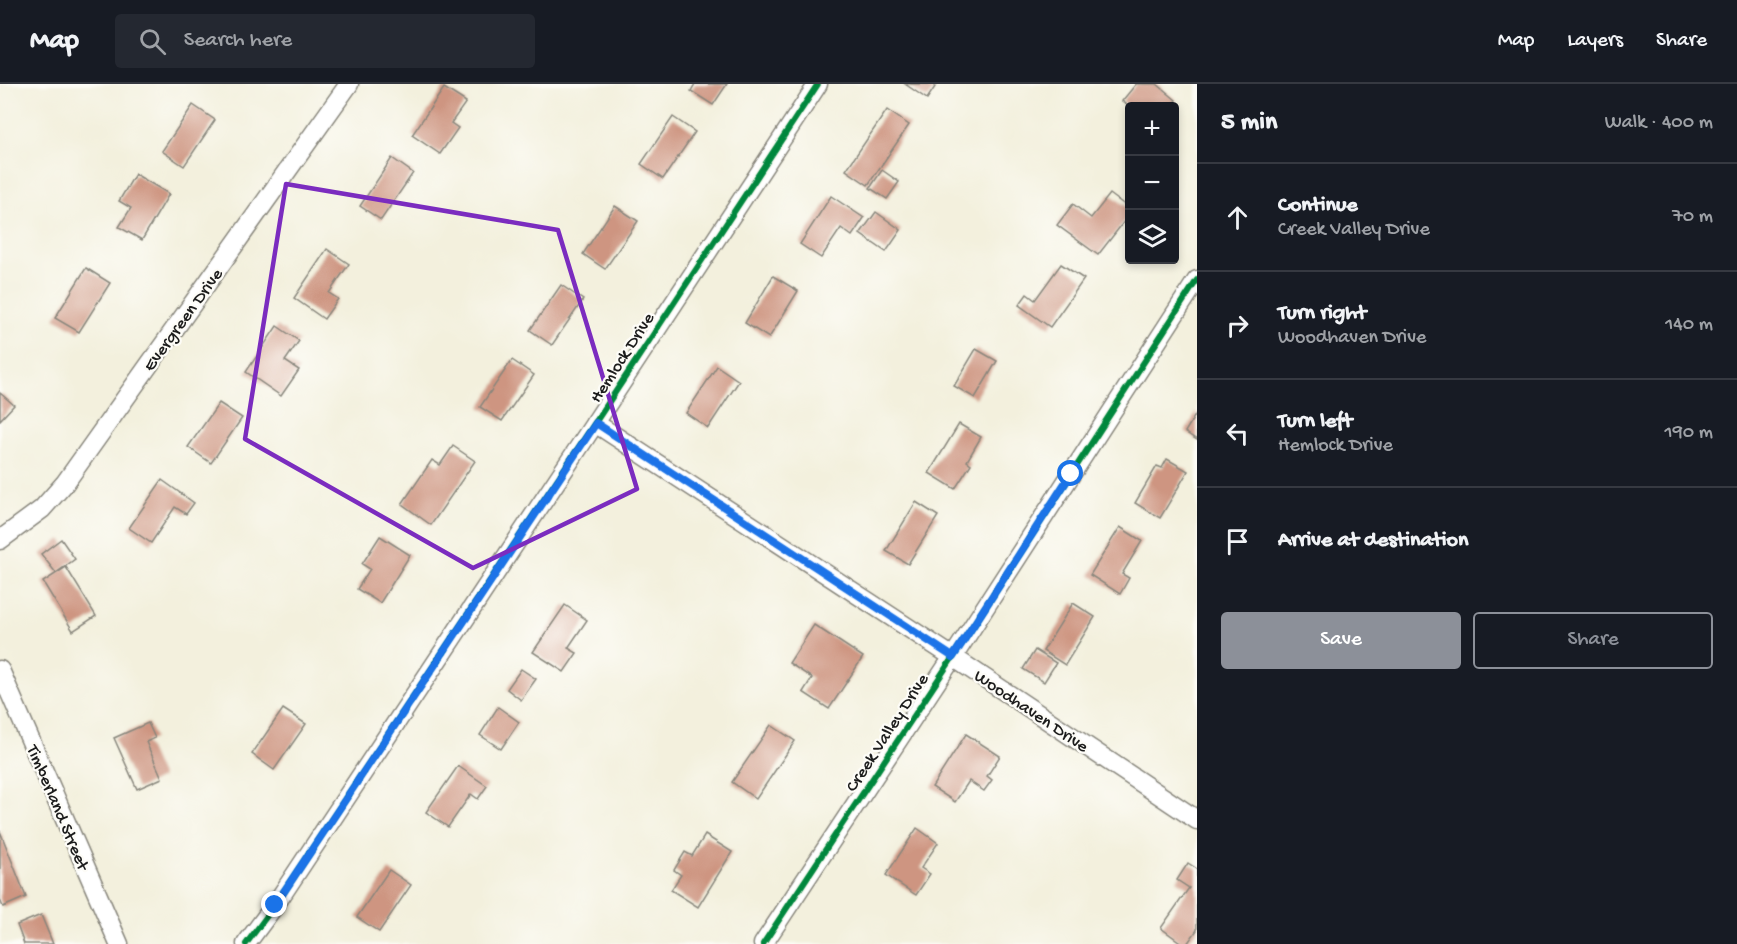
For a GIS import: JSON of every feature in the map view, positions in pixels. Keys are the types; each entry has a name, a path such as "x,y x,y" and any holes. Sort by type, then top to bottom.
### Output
{"street":[{"name":"Evergreen Drive","path":"0,540 42,509 65,483 349,84"},
{"name":"Hemlock Drive","path":"246,944 275,905 596,423 818,84"},
{"name":"Creek Valley Drive","path":"763,944 953,657 1197,280"},
{"name":"Woodhaven Drive","path":"596,423 1197,820"},
{"name":"Timberland Street","path":"0,669 119,944"}],"highlighted area":[{"path":"286,184 558,230 637,489 473,568 245,439"}],"building":[{"path":"695,84 727,84 713,105 691,91"},
{"path":"905,84 937,84 927,99"},
{"path":"1136,84 1157,84 1176,100 1174,102 1125,103 1122,101"},
{"path":"444,88 466,102 451,123 458,128 440,154 412,135"},
{"path":"193,105 215,120 184,166 162,151"},
{"path":"887,110 909,125 868,185 846,170"},
{"path":"673,117 695,132 663,179 641,164"},
{"path":"392,158 413,173 381,220 360,206"},
{"path":"882,170 899,182 887,199 870,188"},
{"path":"135,174 169,194 142,240 119,227 131,208 119,201"},
{"path":"1110,194 1125,205 1125,220 1098,255 1057,225 1073,204 1091,218"},
{"path":"831,196 864,218 852,236 841,228 821,258 800,244"},
{"path":"615,206 638,221 605,269 583,254"},
{"path":"876,212 901,230 886,252 860,234"},
{"path":"327,249 349,264 329,293 338,299 324,319 294,298"},
{"path":"1061,264 1084,279 1050,327 1019,305 1027,294 1035,300"},
{"path":"86,268 110,283 79,332 55,318"},
{"path":"773,276 798,291 769,338 745,323"},
{"path":"561,285 583,300 552,345 530,330"},
{"path":"277,326 299,341 285,361 299,370 281,396 246,372"},
{"path":"976,349 997,361 975,398 954,386"},
{"path":"512,360 534,375 502,421 480,407"},
{"path":"717,366 739,381 708,428 686,413"},
{"path":"0,393 14,405 0,420"},
{"path":"219,403 242,418 211,463 188,447"},
{"path":"1197,412 1197,440 1185,432"},
{"path":"959,424 981,437 967,461 971,464 955,489 929,473"},
{"path":"453,446 475,461 431,525 402,504 432,460 440,465"},
{"path":"1167,459 1188,471 1160,518 1135,503 1157,466 1162,468"},
{"path":"162,480 194,503 186,514 175,507 151,543 129,528"},
{"path":"916,502 938,516 908,564 886,551"},
{"path":"1120,527 1142,541 1122,574 1129,578 1120,594 1090,575"},
{"path":"380,536 410,555 380,603 357,589 370,569 362,564"},
{"path":"61,539 75,559 56,573 41,554"},
{"path":"66,567 96,616 73,631 43,582"},
{"path":"1073,603 1095,617 1065,665 1043,651"},
{"path":"565,605 587,620 568,648 577,653 564,672 533,652"},
{"path":"814,625 863,657 829,709 803,692 812,678 789,663"},
{"path":"1035,650 1056,663 1044,682 1023,669"},
{"path":"521,669 536,679 521,700 507,689"},
{"path":"498,707 519,722 501,749 480,735"},
{"path":"283,709 306,724 274,770 252,754"},
{"path":"148,723 155,738 146,742 162,778 137,789 114,738"},
{"path":"771,725 795,741 756,799 732,782"},
{"path":"966,734 1000,756 987,776 992,780 984,791 969,781 955,802 932,787"},
{"path":"458,766 487,786 478,799 471,794 448,827 426,812"},
{"path":"917,828 938,843 921,868 930,874 916,895 886,875"},
{"path":"0,831 26,897 3,907 0,900"},
{"path":"705,835 732,852 698,907 671,890 681,875 674,870 685,852 692,856"},
{"path":"1188,863 1197,869 1197,930 1187,944 1183,944 1161,928 1189,888 1177,880"},
{"path":"389,870 411,885 379,932 357,917"},
{"path":"41,915 53,944 24,944 17,925"}],"cycle path":[{"path":"246,944 275,905 818,84"},
{"path":"763,944 953,657 1197,280"}],"route":[{"path":"275,905 596,423 953,657 1071,474"}]}
